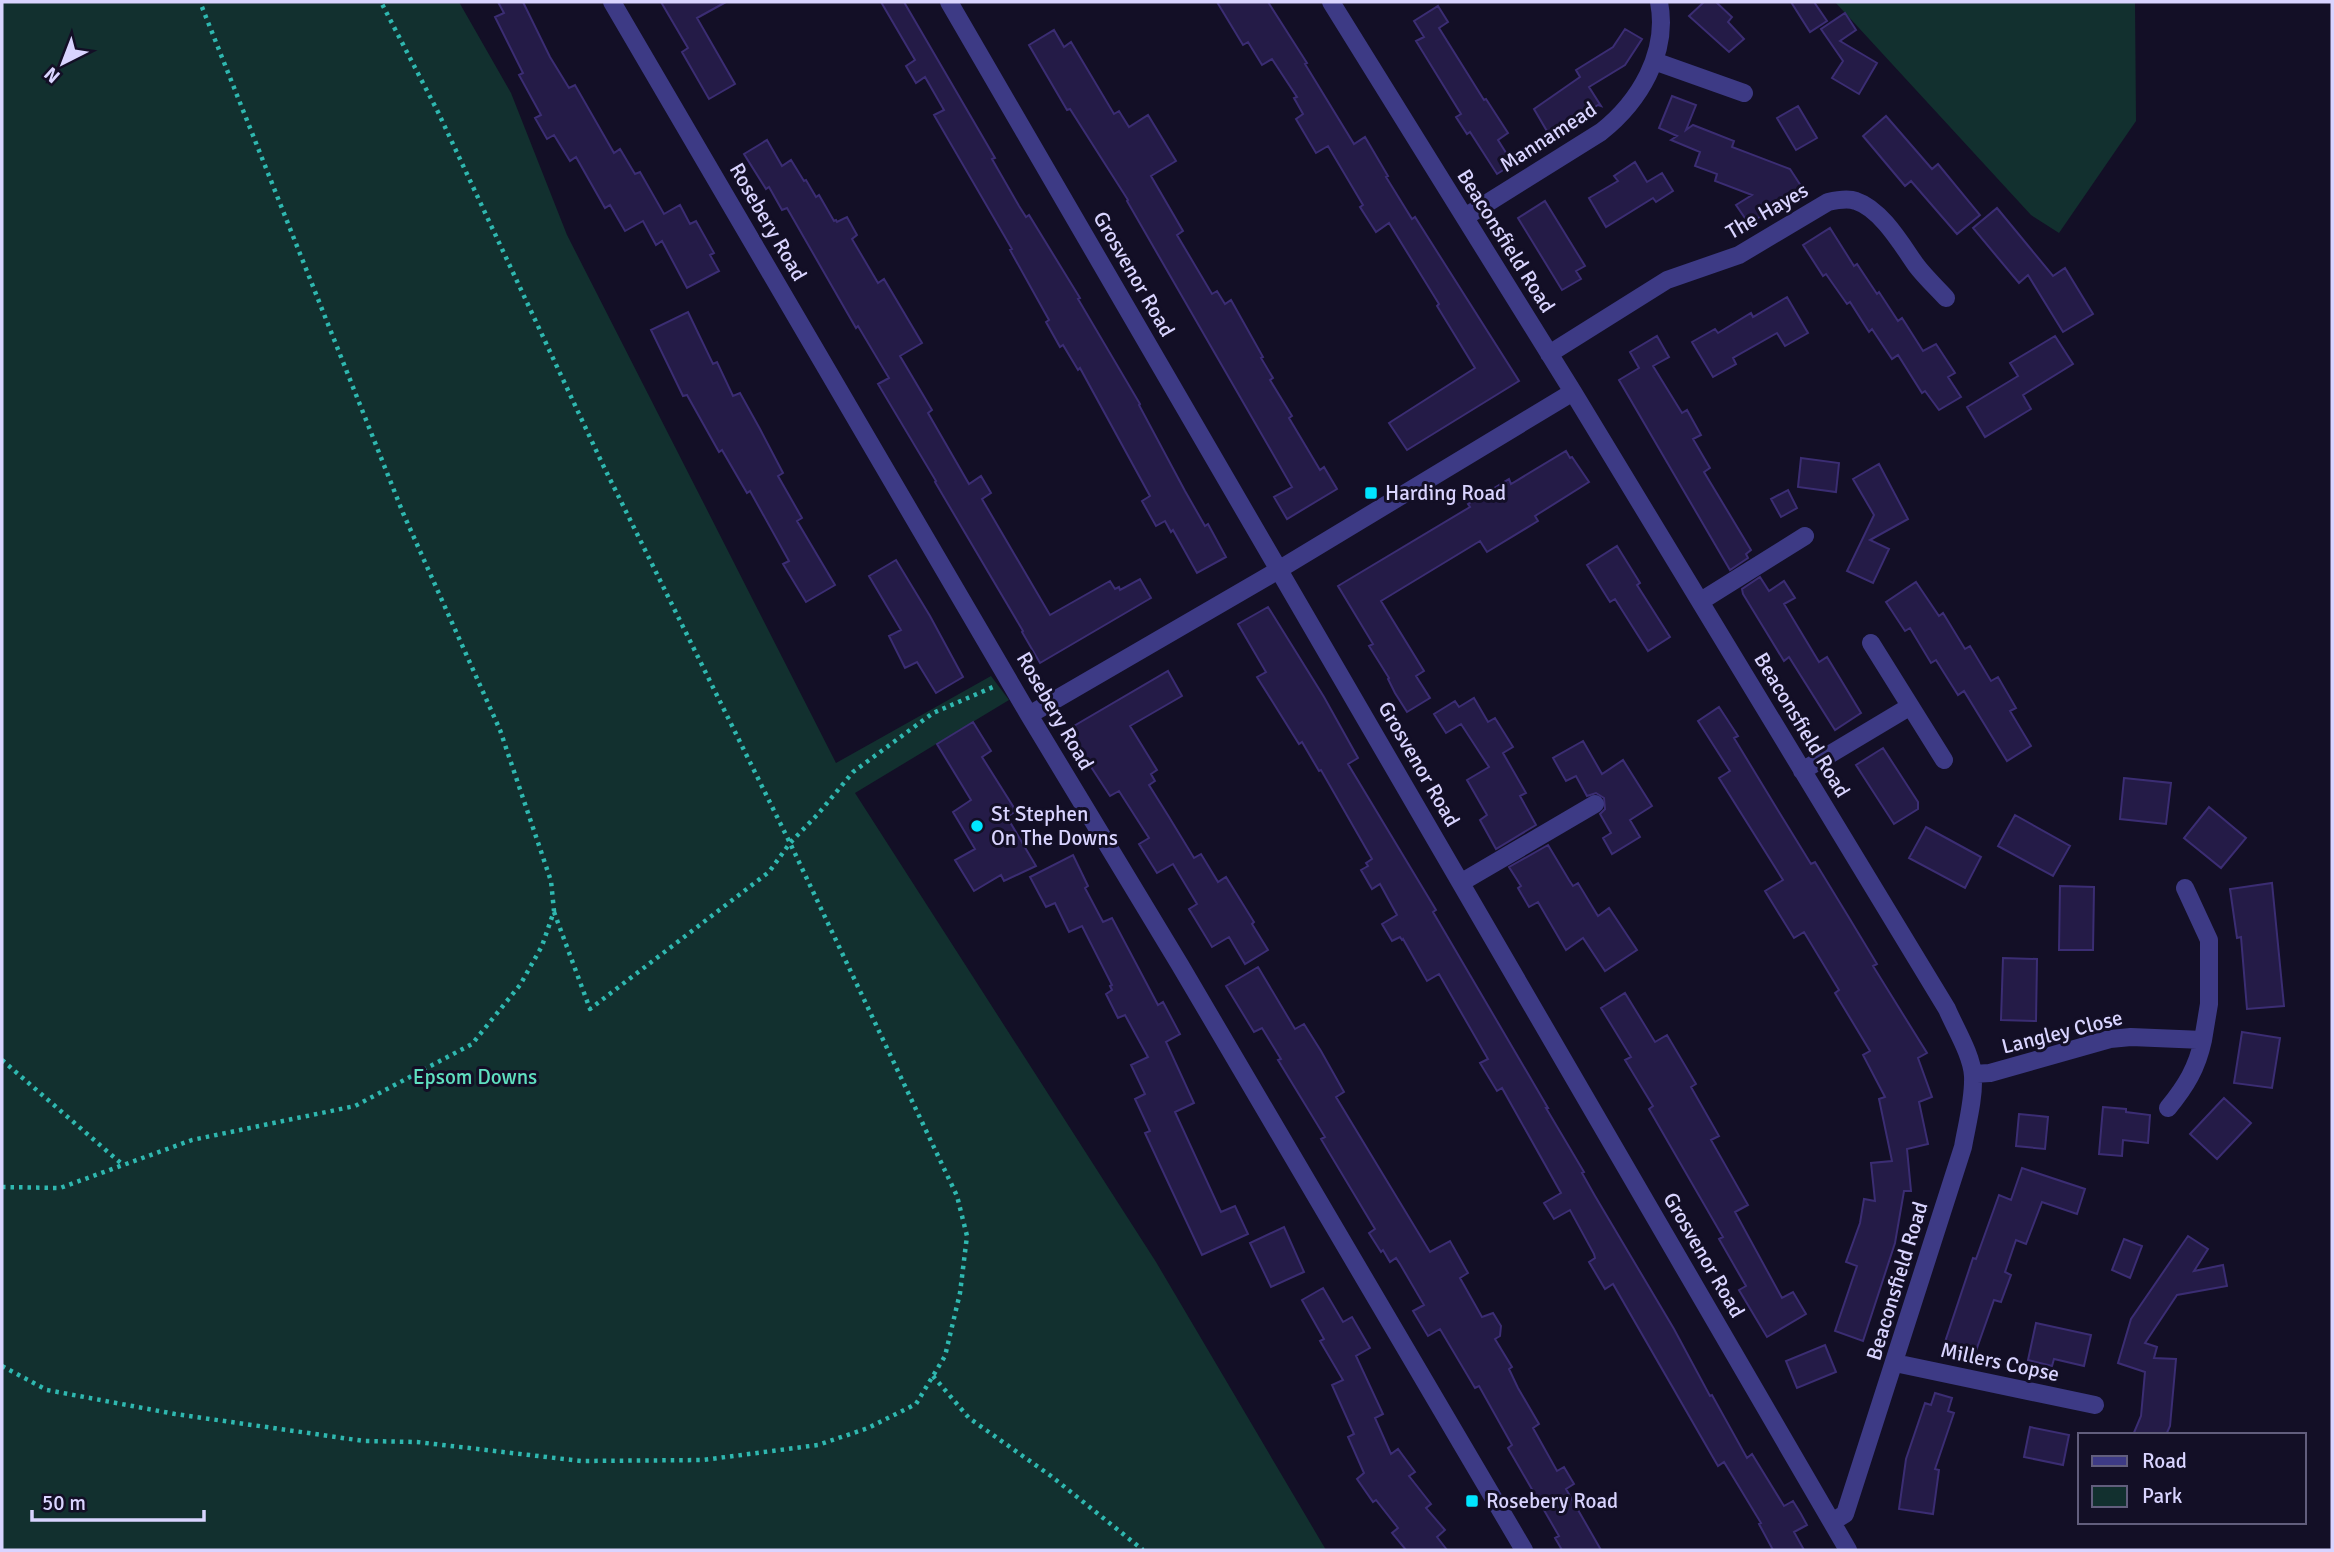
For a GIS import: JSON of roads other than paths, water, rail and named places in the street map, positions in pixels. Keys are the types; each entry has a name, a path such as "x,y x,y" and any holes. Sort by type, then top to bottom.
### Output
{"street":[{"name":"Rosebery Road","path":"612,2 1029,715 1194,989 1524,1550"},
{"name":"Grosvenor Road","path":"949,2 1848,1550"},
{"name":"Beaconsfield Road","path":"1332,2 1573,392 1947,1009 1964,1046 1973,1074 1970,1111 1962,1147 1845,1514 1832,1522"},
{"name":"Mannamead","path":"1465,217 1601,132 1617,119 1635,99 1654,61 1660,35 1659,2"},
{"path":"1654,61 1744,93"},
{"name":"The Hayes","path":"1549,354 1667,280 1740,255 1828,202 1842,200 1856,201 1871,210 1946,298"},
{"path":"1029,715 1573,392"},
{"path":"1700,601 1805,536"},
{"path":"1871,643 1944,760"},
{"path":"1802,771 1909,707"},
{"path":"1462,882 1595,804"},
{"path":"2168,1108 2188,1083 2199,1062 2209,1004 2208,940 2185,888"},
{"name":"Langley Close","path":"1973,1074 1990,1073 2110,1039 2131,1037 2203,1040"},
{"name":"Millers Copse","path":"1895,1363 2095,1405"}],"place":[{"name":"Harding Road","path":"1371,493"},
{"name":"St Stephen On The Downs","path":"977,826"},
{"name":"Rosebery Road","path":"1472,1501"}],"park label":[{"name":"Epsom Downs","path":"475,1077"}]}
